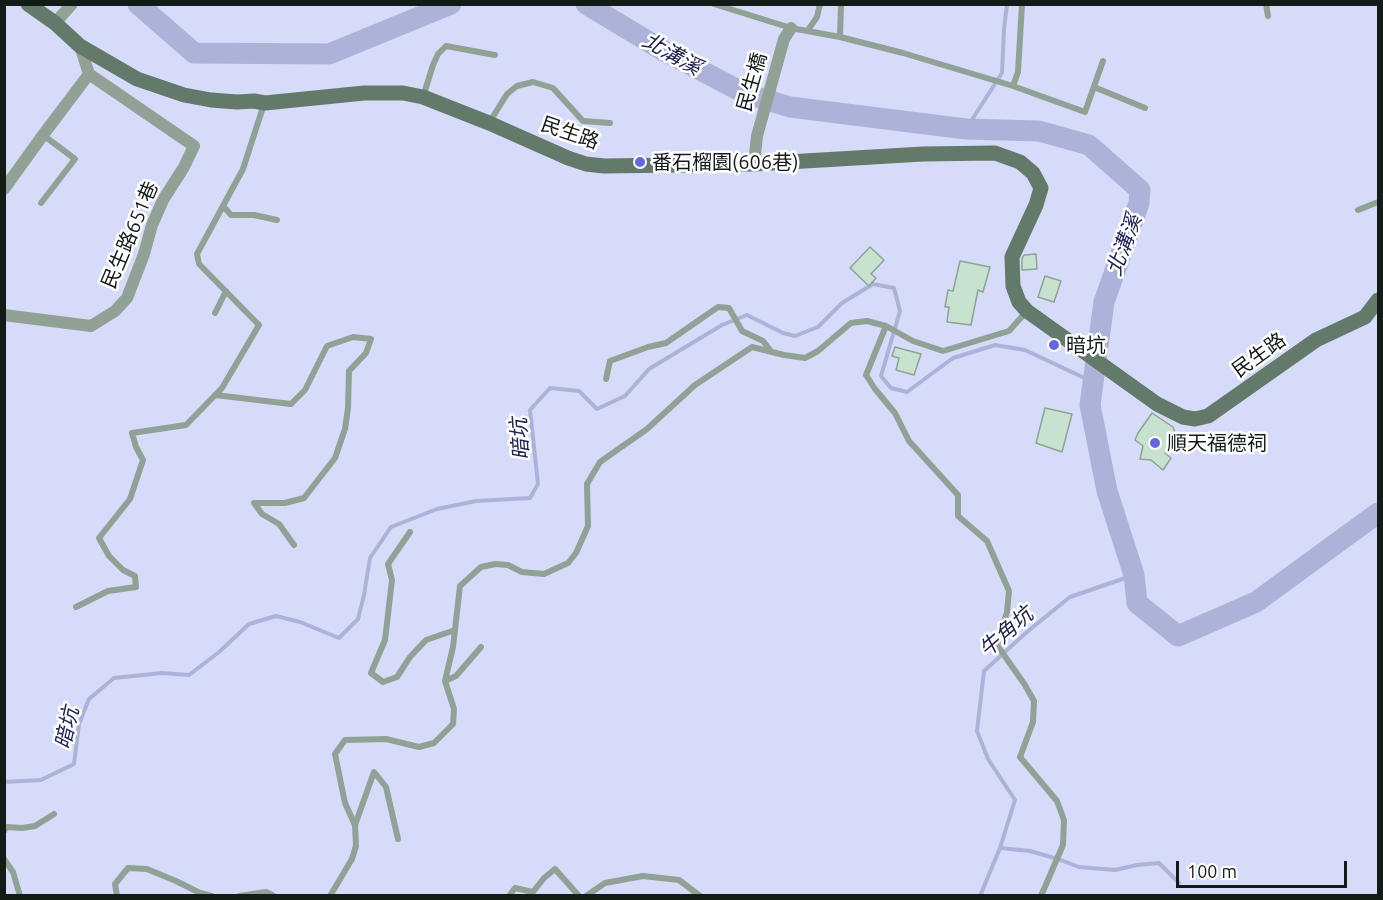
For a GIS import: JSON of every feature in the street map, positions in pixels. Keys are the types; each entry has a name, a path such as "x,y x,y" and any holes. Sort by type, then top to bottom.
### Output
{"street":[{"name":"民生路","path":"28,4 55,23 80,46 137,79 162,88 211,100 265,103 364,93 403,93 423,97 586,164 604,166 754,164 923,153 995,153 1020,162 1033,173 1041,188 1036,205 1012,257 1013,286 1019,302 1027,311 1157,404 1183,417 1195,419 1208,416 1317,340 1365,317 1378,300"},
{"path":"55,23 72,4"},
{"name":"民生橋","path":"754,164 757,136 784,39 791,28"},
{"path":"4,189 88,74 80,46"},
{"name":"民生路651巷","path":"4,315 91,326 115,311 127,298 155,217 194,146 88,74"}],"lane":[{"path":"714,4 791,28 840,37 903,53 1005,83 1085,112 1102,61"},
{"path":"808,30 817,17 820,4"},
{"path":"840,37 841,4"},
{"path":"1013,86 1018,72 1022,4"},
{"path":"1266,4 1268,16"},
{"path":"423,97 433,65 438,54 446,46 495,56"},
{"path":"489,123 507,94 517,86 534,82 553,88 583,121 610,123"},
{"path":"1094,87 1145,108"},
{"path":"75,607 108,591 136,587 135,576 123,570 109,556 99,538 130,499 142,460 132,433 186,425 222,388 259,326 199,264 197,254 243,169 265,103"},
{"path":"41,203 75,159 43,135"},
{"path":"1358,210 1378,202"},
{"path":"223,206 231,215 254,215 277,220"},
{"path":"215,313 226,291"},
{"path":"606,379 610,361 666,343 718,308 729,308 742,331 763,341 770,351"},
{"path":"330,896 352,859 356,846 355,825 345,803 335,754 345,740 386,739 419,747 434,743 453,724 454,709 445,681 455,630 460,585 481,567 495,564 508,565 522,572 544,574 568,563 576,553 588,526 587,484 600,462 647,429 695,385 752,347 805,358 818,351 851,323 867,321 886,326 912,341 943,351 1009,331 1027,311"},
{"path":"886,326 866,375 895,412 909,441 958,495 958,516 987,541 1009,591 1007,612 998,645 1034,701 1033,722 1020,757 1058,801 1064,820 1063,845 1041,896"},
{"path":"215,395 291,404 305,390 327,346 353,337 371,339 366,353 349,371 345,429 335,458 304,498 285,503 254,503 262,514 279,524 294,545"},
{"path":"410,532 388,564 392,580 385,640 371,673 383,682 397,677 410,657 426,640 455,630"},
{"path":"445,681 456,676 481,647"},
{"path":"355,825 374,772 386,787 398,839"},
{"path":"4,831 7,827 34,826 54,814"},
{"path":"4,859 13,872 20,896"},
{"path":"117,896 115,884 128,868 147,869 200,893 212,896"},
{"path":"509,896 515,888 532,892 555,869 579,896"},
{"path":"585,896 606,883 643,876 678,880 700,896"},
{"path":"239,896 266,892 274,896"}],"shaded area":[{"path":"5,5 1378,5 1378,895 5,895"}],"building":[{"path":"870,247 884,260 871,274 876,278 869,286 850,268"},
{"path":"1036,254 1037,269 1022,270 1024,255"},
{"path":"960,261 990,267 983,292 978,290 971,325 947,322 949,307 945,307 948,290 953,291"},
{"path":"1045,276 1061,281 1054,302 1038,297"},
{"path":"895,347 921,354 914,375 896,370 899,358 892,356"},
{"path":"1045,408 1072,414 1062,452 1036,443"},
{"name":"順天福德祠","path":"1152,413 1173,427 1176,435 1165,453 1171,458 1163,470 1151,460 1140,459 1143,446 1135,440"}],"waterway":[{"name":"北溝溪","path":"138,4 194,53 329,54 451,4"},
{"name":"北溝溪","path":"586,4 664,51 744,93 790,107 966,129 1039,131 1089,145 1140,190 1139,203 1104,302 1090,405 1107,491 1134,575 1137,603 1178,636 1256,602 1378,513"},
{"path":"966,129 1002,73 1007,4"},
{"name":"暗坑","path":"4,782 41,780 74,764 79,724 89,699 114,678 162,673 189,675 219,652 249,624 276,616 300,622 339,638 358,619 370,558 391,527 437,509 476,501 530,498 538,484 530,410 550,388 579,391 597,409 625,396 649,369 722,325 747,315 783,333 795,336 818,327 842,303 873,284 894,288 900,311 881,376 891,388 907,392 953,358 995,345 1025,350 1093,382"},
{"name":"牛角坑","path":"980,896 1000,848 1015,800 988,759 977,731 984,671 1070,597 1134,575"},
{"path":"1000,848 1030,851 1079,867 1115,870 1159,863 1179,883"}],"place":[{"name":"番石榴園(606巷)","path":"640,162"},
{"name":"暗坑","path":"1054,345"},
{"name":"順天福德祠","path":"1155,443"}]}
